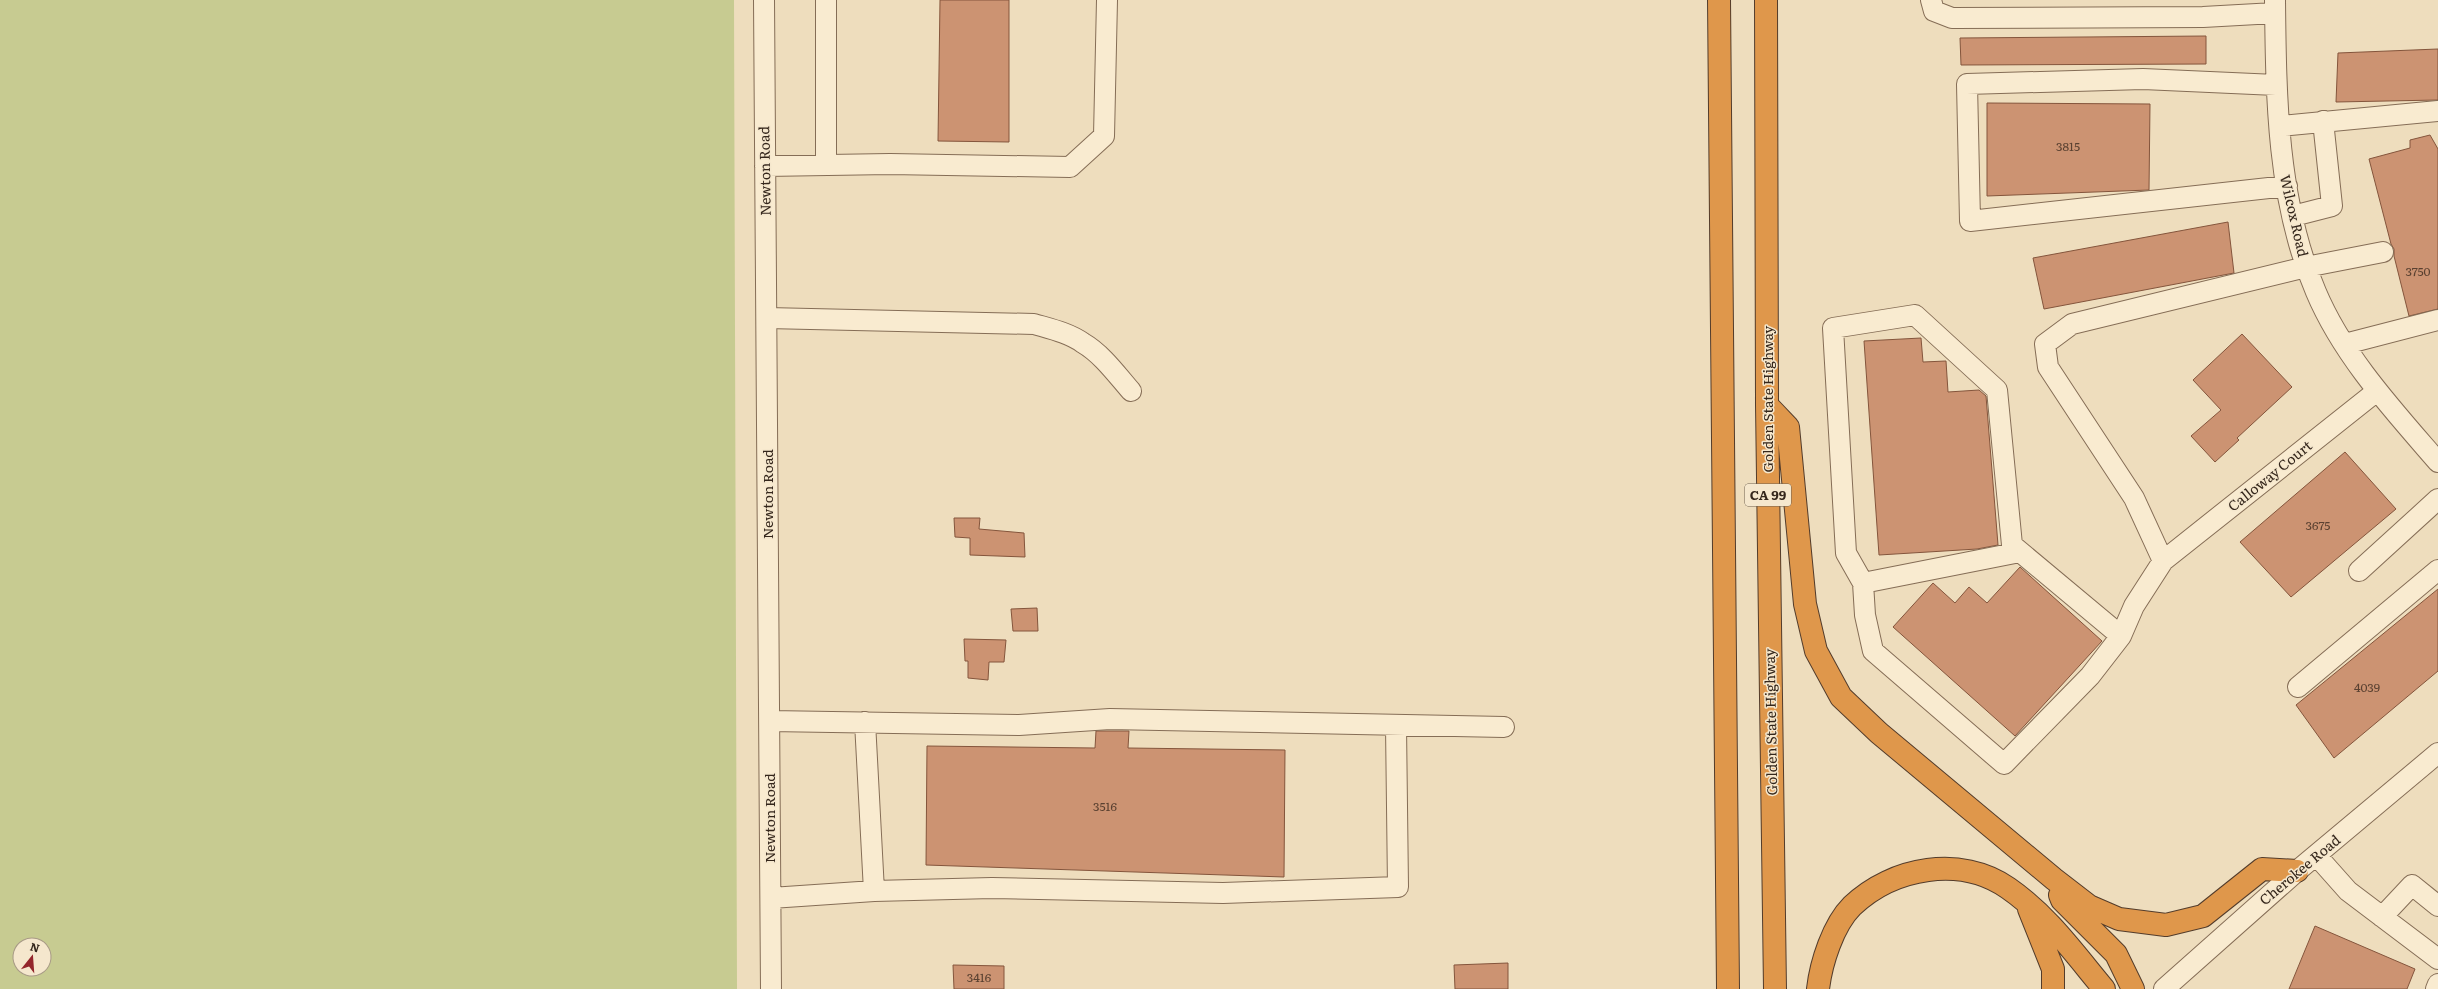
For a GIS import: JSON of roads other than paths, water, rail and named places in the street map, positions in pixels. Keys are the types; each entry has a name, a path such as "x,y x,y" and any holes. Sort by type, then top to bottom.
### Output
{"highway":[{"path":"1719,0 1728,989"},
{"name":"Golden State Highway","path":"1766,0 1767,405 1775,989"},
{"path":"1767,405 1788,427 1805,604 1816,651 1841,696 1879,733 2054,880 2090,906 2119,919 2166,925 2203,916 2262,869 2297,870"},
{"path":"1818,989 1820,970 1834,935 1852,907 1878,887 1919,871 1954,868 1980,873 2008,888 2043,915 2104,989"},
{"path":"2054,880 2062,900 2116,954 2133,989"},
{"path":"2026,903 2053,969 2053,989"}],"street":[{"name":"Newton Road","path":"764,0 771,989"},
{"path":"826,0 826,165"},
{"path":"765,166 1070,167 1104,136 1107,0"},
{"path":"1931,0 1934,11 1952,18 2203,17 2275,6"},
{"name":"Wilcox Road","path":"2275,6 2276,85 2287,186 2300,249 2306,267 2316,294 2345,344 2377,391 2438,462"},
{"path":"2276,85 2143,79 1967,84 1970,220 2287,186"},
{"path":"2280,126 2438,111"},
{"path":"2293,216 2332,206 2323,121"},
{"path":"2164,562 2134,498 2048,367 2045,344 2072,324 2306,267 2383,252"},
{"path":"2020,552 1863,583 1846,553 1833,328 1915,316 1997,390 2012,545 2121,636"},
{"path":"767,318 1034,324 1061,332 1084,343 1110,366 1131,391"},
{"path":"2345,344 2438,320"},
{"name":"Calloway Court","path":"1863,583 1865,615 1872,651 2004,764 2090,676 2121,636 2134,606 2164,562 2377,391"},
{"path":"2359,571 2438,499"},
{"path":"2298,687 2438,570"},
{"path":"770,721 1019,725 1110,719 1504,727"},
{"path":"865,722 874,891"},
{"path":"771,898 874,891 992,888 1223,893 1398,887 1396,726"},
{"name":"Cherokee Road","path":"2164,989 2297,870 2438,753"},
{"path":"2316,855 2348,891 2438,959"},
{"path":"2382,917 2412,885 2438,906"},
{"path":"2436,989 2438,984"}]}
